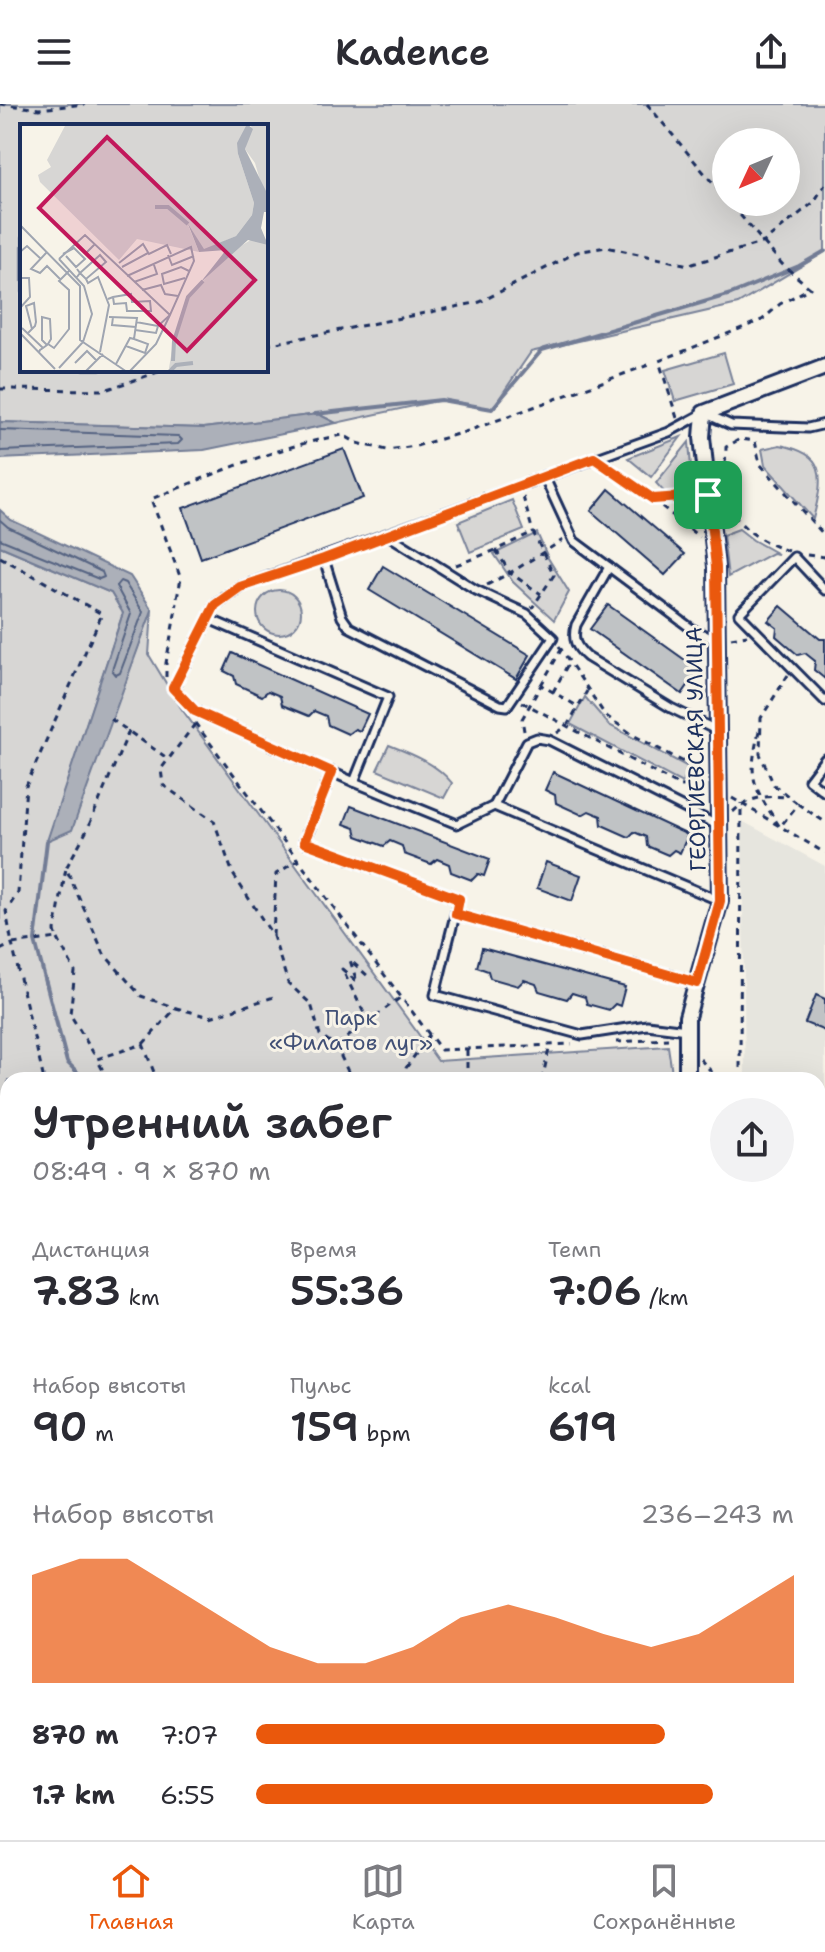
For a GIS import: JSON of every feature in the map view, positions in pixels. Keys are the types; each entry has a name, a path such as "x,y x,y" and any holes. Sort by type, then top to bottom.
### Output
{"street":[{"path":"704,413 825,367"},
{"name":"ГЕОРГИЕВСКАЯ УЛИЦА","path":"686,1072 683,1036 720,901 714,549 702,437 704,413"}],"lane":[{"path":"719,826 549,740 537,738 527,742 494,806 457,824 195,711 173,688 215,605 240,587 681,427 704,413 731,425 808,428 825,424"},
{"path":"544,476 574,541 692,629 717,641"},
{"path":"324,559 342,617 349,627 507,706 553,638 527,614 476,590 388,535"},
{"path":"825,590 794,557 739,614 825,701"},
{"path":"609,567 576,625 573,635 576,647 587,657 671,708 718,731"},
{"path":"209,619 388,697 354,782"},
{"path":"825,759 809,780 825,792"},
{"path":"332,772 304,842 459,899 435,995 582,1035 647,1025 683,1036"},
{"path":"494,806 720,901"},
{"path":"456,914 697,983"}],"path":[{"path":"0,104 39,109 85,104"},
{"path":"647,104 712,181"},
{"path":"268,345 480,302 577,252 606,247 689,265 764,242 814,202 825,184"},
{"path":"166,684 166,663 181,579 151,499 326,438 343,435 357,443 387,450 416,446 468,431 762,320 780,304 810,288 742,216"},
{"path":"655,362 681,427"},
{"path":"0,389 105,390 158,372"},
{"path":"726,447 740,439 755,441 760,464 825,536"},
{"path":"719,442 726,447"},
{"path":"726,447 725,492 735,518 764,543 797,554 825,557"},
{"path":"594,458 653,499 714,549"},
{"path":"519,485 533,532 554,575 527,614"},
{"path":"653,499 725,492"},
{"path":"445,569 533,532"},
{"path":"476,590 510,573 571,534"},
{"path":"496,550 510,573 542,594"},
{"path":"0,557 102,614 26,786 18,893 6,911 42,1072"},
{"path":"717,641 758,633"},
{"path":"553,638 605,715 633,735 693,767 697,785"},
{"path":"527,742 522,719 561,650"},
{"path":"553,692 569,662"},
{"path":"780,827 751,774 751,761 761,718 792,668"},
{"path":"541,685 577,706"},
{"path":"549,740 567,726 587,691"},
{"path":"513,699 680,786 697,785 741,803 825,853"},
{"path":"188,713 441,1050 580,1043"},
{"path":"111,719 167,758"},
{"path":"195,723 161,769 163,785 214,821 233,874 273,936 288,983 311,1004 320,1035 336,1046 348,1072"},
{"path":"104,1072 70,1014 75,972 55,931 66,868 87,830 129,731"},
{"path":"759,731 760,754 774,785 825,822"},
{"path":"719,826 741,803 762,798 788,798"},
{"path":"740,1072 741,803"},
{"path":"780,827 798,804"},
{"path":"273,936 276,874 298,860"},
{"path":"66,868 104,954 141,996 210,1017 277,996"},
{"path":"0,950 12,944 57,938"},
{"path":"369,1023 342,969 357,982 350,960 370,978"},
{"path":"336,1046 401,997"},
{"path":"97,1059 143,1044 176,1008"},
{"path":"405,1072 429,1035"},
{"path":"609,1042 683,1036"},
{"path":"143,1044 154,1072"},
{"path":"545,1072 550,1045"},
{"path":"467,1049 467,1072"}],"shaded area":[{"path":"742,821 825,866 825,1072 745,1072"}],"green space":[{"path":"0,104 825,104 825,252 738,304 531,352 492,409 441,400 336,423 318,414 203,428 0,422"},
{"path":"724,353 733,384 675,401 665,370"},
{"path":"681,437 651,477 628,458"},
{"path":"689,442 693,493 666,494 656,483"},
{"path":"780,445 806,454 818,468 819,489 813,519 765,465 762,449"},
{"path":"512,500 524,530 470,552 458,522"},
{"path":"739,529 778,554 772,553 728,577 723,535"},
{"path":"537,533 569,592 554,620 513,582 494,554"},
{"name":"Парк «Филатов луг»","path":"0,546 111,593 123,613 48,840 111,719 152,610 149,655 181,708 438,1061 668,1046 672,1072 0,1072"},
{"path":"279,590 294,597 301,612 294,627 279,634 264,627 257,612 264,597"},
{"path":"585,697 609,725 690,768 682,783 570,724"},
{"path":"389,745 423,760 446,776 452,783 444,798 377,770"}],"water":[{"path":"318,414 336,423 204,450 0,459 0,422 203,428"},
{"path":"0,510 11,520 130,576 152,610 72,830 47,841 123,613 111,593 0,546"}],"building":[{"path":"344,449 363,498 201,558 183,508"},
{"path":"609,489 685,554 665,575 591,511"},
{"path":"383,566 530,655 516,679 369,590"},
{"path":"608,605 699,670 682,694 590,629"},
{"path":"781,606 820,639 825,639 825,679 814,670 815,661 805,653 798,655 776,636 777,628 768,621"},
{"path":"232,653 368,714 360,731 355,729 348,734 328,725 326,716 314,711 309,716 282,705 280,696 268,691 262,696 236,684 234,676 224,671"},
{"path":"553,772 688,835 680,853 674,850 668,855 647,846 646,837 634,832 629,837 602,825 601,816 589,811 582,815 556,803 555,795 545,790"},
{"path":"351,806 490,859 484,876 478,874 472,880 451,872 449,864 437,859 431,864 404,854 402,846 390,841 384,846 357,836 355,828 344,824"},
{"path":"546,862 581,875 572,901 537,888"},
{"path":"482,948 625,987 620,1006 615,1004 609,1010 587,1004 585,997 572,993 567,999 539,991 536,984 524,980 518,986 490,978 488,971 477,967"},
{"path":"816,995 825,999 825,1031 805,1023"}],"waterway":[{"path":"315,414 441,400 492,409 542,350 731,294 799,266 825,251"},
{"path":"47,841 35,941 67,1062 77,1072"}],"route":[{"path":"594,458 653,499 708,495 716,567 720,901 697,983 456,914 459,899 304,842 332,772 195,711 173,688 215,605 240,587 324,559 519,485 594,458"}]}
